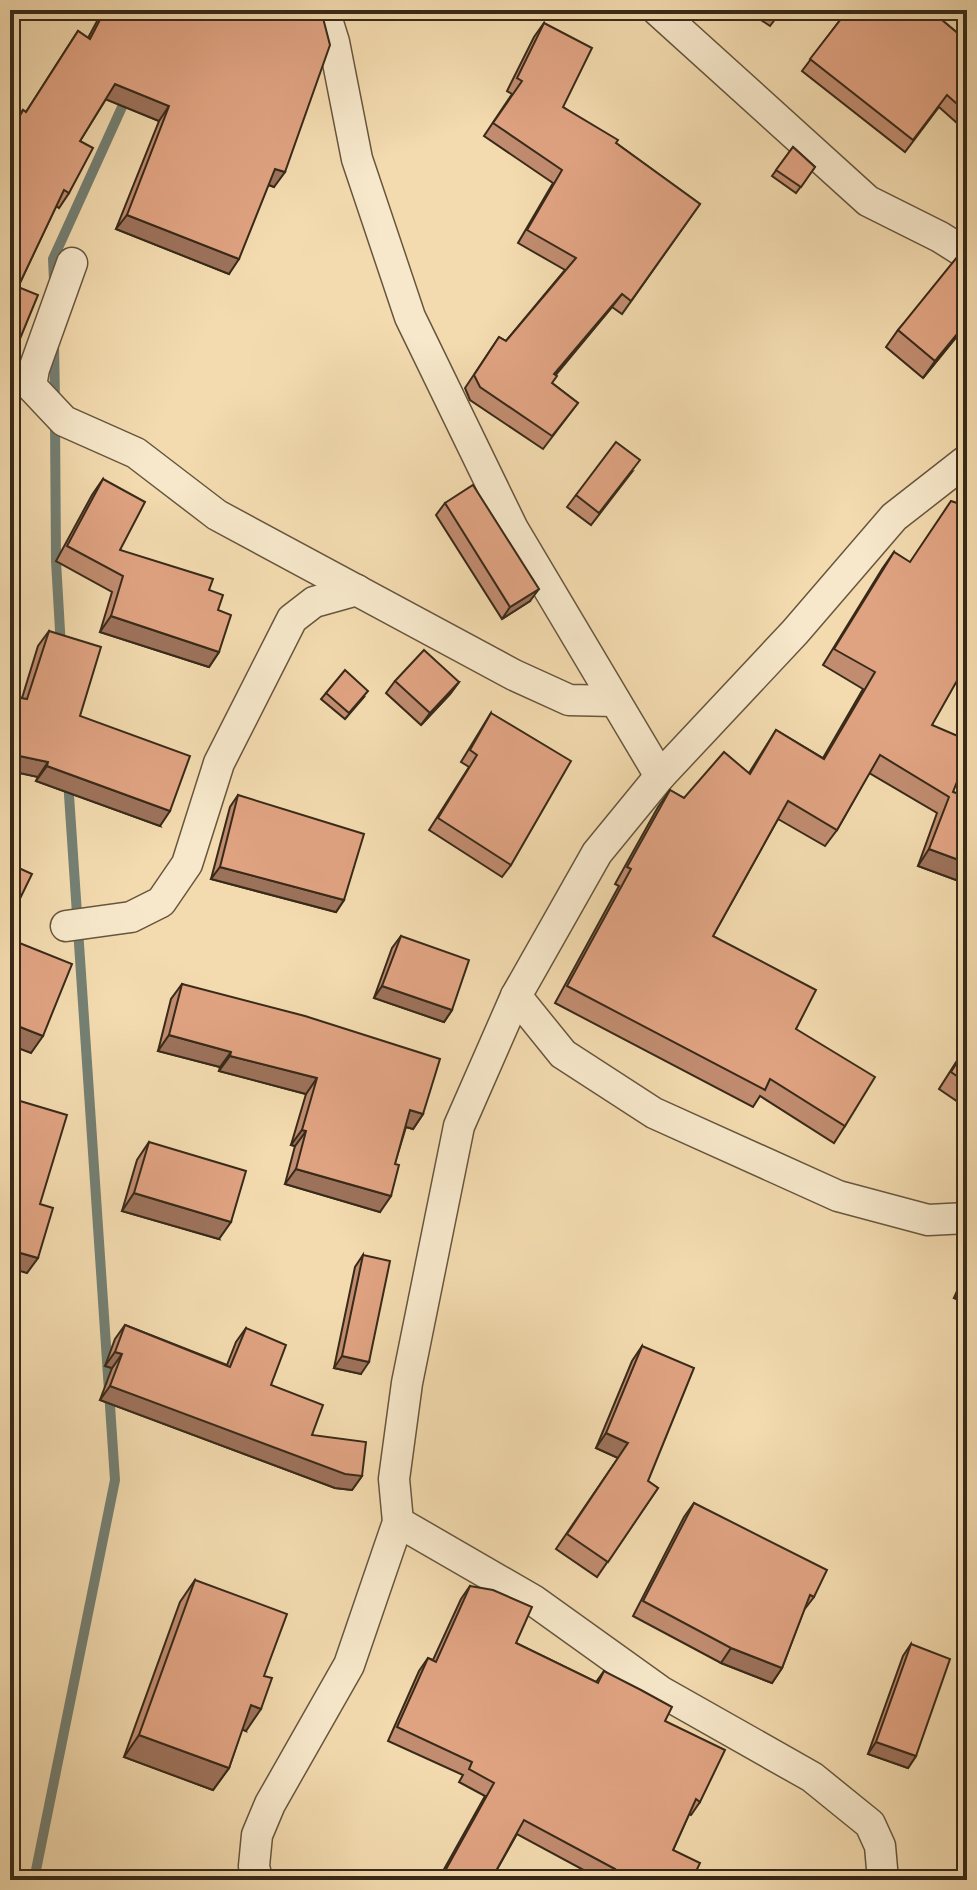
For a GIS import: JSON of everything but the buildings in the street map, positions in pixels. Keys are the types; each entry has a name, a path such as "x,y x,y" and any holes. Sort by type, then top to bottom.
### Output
{"street":[{"path":"324,10 334,42 357,159 410,317 513,529 660,776"},
{"path":"657,10 868,201 967,254"},
{"path":"72,263 34,369 31,386 64,421 136,453 217,515 514,675 569,700 615,701"},
{"path":"257,1880 254,1866 257,1835 270,1804 349,1665 398,1522 394,1479 407,1383 459,1126 516,996 597,853 660,776 795,632 894,517 967,460"},
{"path":"66,926 131,917 161,902 187,864 219,763 292,619 314,602 357,590"},
{"path":"516,996 563,1054 654,1113 838,1196 928,1220 967,1218"},
{"path":"398,1522 533,1600 660,1691 812,1777 870,1824 880,1846 883,1880"}],"waterway":[{"path":"54,280 53,259 127,96"},
{"path":"54,344 55,400"},
{"path":"55,420 56,561 61,648"},
{"path":"34,1880 115,1480 68,780"}]}
